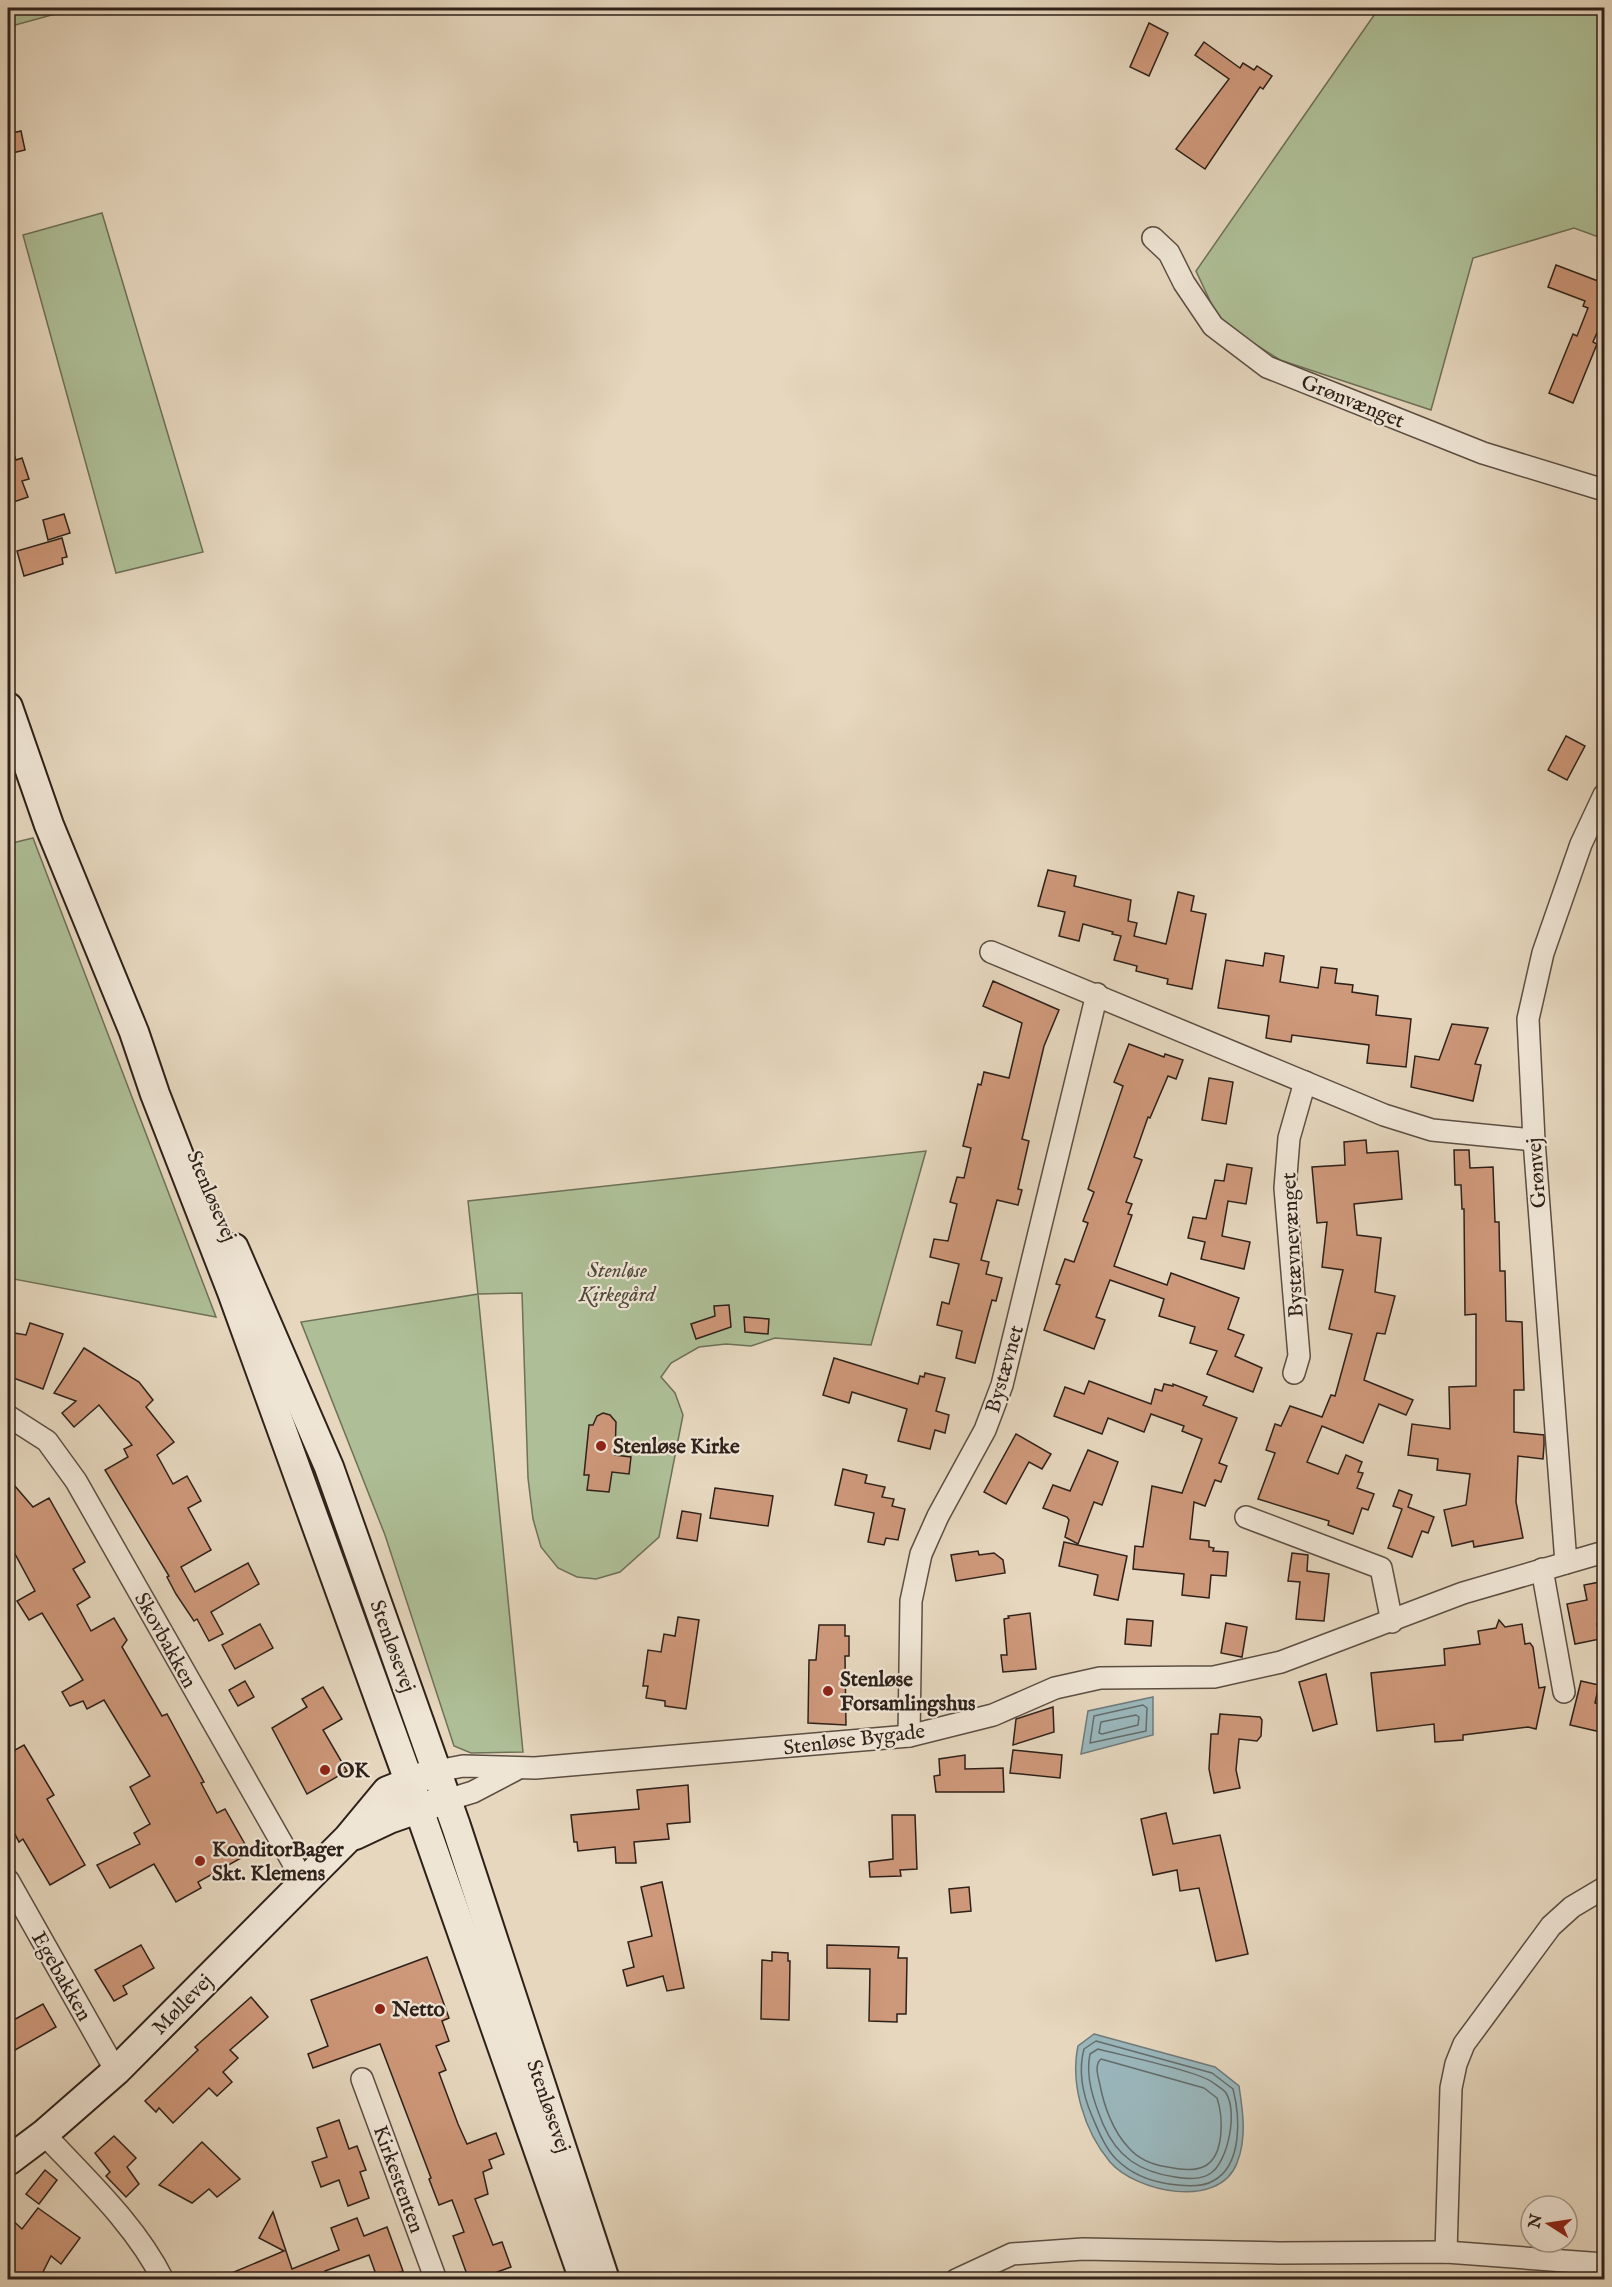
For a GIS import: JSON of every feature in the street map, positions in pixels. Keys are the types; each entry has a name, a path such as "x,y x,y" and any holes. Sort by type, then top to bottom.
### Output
{"street":[{"name":"Grønvænget","path":"1153,238 1169,253 1184,283 1213,326 1267,367 1483,453 1605,490"},
{"name":"Stenløsevej","path":"8,707 49,825 134,1032 409,1781 584,2280"},
{"name":"Grønvej","path":"1566,1563 1534,1140 1528,1019 1547,942 1581,844 1605,795"},
{"path":"991,952 1097,994 1384,1115 1432,1130 1534,1140"},
{"name":"Bystævnet","path":"909,1736 911,1601 921,1554 938,1516 985,1430 1002,1384 1097,994"},
{"name":"Stenløsevej","path":"134,1032 165,1085 329,1467 447,1800 605,2280"},
{"name":"Bystævnevænget","path":"1294,1373 1299,1356 1285,1188 1289,1138 1305,1082"},
{"name":"Skovbakken","path":"8,1416 47,1441 76,1481 304,1882"},
{"path":"1246,1517 1381,1568 1392,1622"},
{"name":"Stenløse Bygade","path":"437,1771 463,1766 516,1769 909,1736 993,1714 1055,1688 1100,1678 1214,1677 1281,1662 1392,1622 1463,1593 1605,1552"},
{"path":"1542,1569 1564,1692"},
{"name":"Stenløse Bygade","path":"447,1800 473,1792 516,1769"},
{"name":"Møllevej","path":"8,2161 44,2134 116,2071 348,1838 387,1791 437,1771"},
{"name":"Møllevej","path":"348,1838 418,1808 447,1800"},
{"name":"Egebakken","path":"8,1880 116,2071"},
{"path":"1446,2252 1451,2088 1456,2064 1476,2027 1551,1926 1572,1907 1605,1888"},
{"name":"Kirkestenten","path":"362,2079 436,2280"},
{"path":"44,2134 113,2211 153,2261 163,2280"},
{"path":"956,2280 1012,2254 1083,2249 1279,2253 1446,2252 1605,2264"}],"green space":[{"path":"8,8 77,8 8,27"},
{"path":"1379,8 1604,8 1604,239 1574,228 1473,258 1431,410 1280,360 1220,322 1196,271"},
{"path":"102,213 203,552 116,573 23,235"},
{"path":"33,838 216,1317 8,1278 8,844"},
{"name":"Stenløse Kirkegård","path":"926,1151 871,1345 775,1338 751,1346 726,1344 699,1347 671,1363 661,1377 675,1393 683,1415 659,1537 620,1572 596,1579 577,1577 558,1568 541,1547 533,1519 528,1478 522,1293 478,1294 468,1201"},
{"path":"478,1294 523,1752 471,1753 454,1746 385,1535 301,1322"}],"water":[{"path":"1153,1697 1153,1735 1081,1754 1088,1711"},
{"path":"1094,2034 1215,2067 1239,2086 1243,2115 1242,2144 1237,2163 1227,2178 1213,2187 1196,2191 1176,2191 1157,2188 1138,2181 1122,2173 1110,2162 1086,2122 1076,2076 1078,2046"}],"building":[{"path":"1149,23 1168,33 1149,76 1130,67"},
{"path":"1204,42 1240,68 1243,63 1254,70 1257,66 1272,76 1263,89 1260,87 1205,169 1176,149 1229,79 1195,55"},
{"path":"21,131 25,150 8,154 8,134"},
{"path":"1556,265 1598,281 1605,269 1605,314 1593,342 1597,344 1573,403 1549,393 1573,334 1577,336 1588,308 1583,306 1585,301 1548,287"},
{"path":"10,444 16,460 22,458 29,479 22,481 28,497 8,504 8,445"},
{"path":"64,514 70,533 48,540 43,520"},
{"path":"62,538 67,557 62,558 63,564 24,576 17,551"},
{"path":"1566,736 1585,746 1567,780 1548,770"},
{"path":"1048,870 1076,876 1074,886 1131,900 1128,921 1137,923 1134,936 1166,944 1178,892 1194,896 1191,911 1206,914 1192,989 1167,984 1168,979 1136,971 1137,966 1114,960 1121,936 1112,934 1113,932 1083,924 1079,941 1059,936 1065,912 1038,906"},
{"path":"1265,953 1284,956 1280,982 1318,988 1321,967 1337,969 1335,983 1353,985 1352,992 1378,996 1376,1015 1411,1019 1406,1067 1367,1063 1369,1045 1292,1035 1291,1042 1266,1038 1269,1016 1218,1008 1226,960 1263,966"},
{"path":"993,981 1059,1010 1044,1046 1022,1139 1029,1141 1018,1189 1022,1190 1018,1205 997,1200 981,1260 989,1262 986,1274 1002,1278 996,1301 992,1300 975,1363 956,1358 962,1331 937,1325 942,1302 949,1304 959,1264 930,1257 934,1239 948,1241 957,1204 950,1202 957,1177 964,1178 971,1148 963,1146 978,1084 981,1085 984,1072 1009,1078 1022,1023 983,1006"},
{"path":"1452,1024 1488,1028 1475,1064 1481,1065 1473,1101 1411,1087 1415,1056 1439,1060"},
{"path":"1129,1044 1164,1057 1165,1054 1183,1060 1176,1079 1168,1076 1150,1118 1148,1117 1134,1157 1142,1160 1126,1202 1132,1204 1128,1214 1132,1215 1114,1266 1167,1285 1171,1273 1239,1298 1228,1329 1244,1335 1235,1356 1262,1368 1253,1392 1207,1374 1217,1351 1190,1343 1195,1327 1159,1316 1164,1299 1110,1280 1096,1317 1105,1320 1094,1349 1044,1330 1060,1285 1056,1284 1065,1259 1074,1262 1088,1223 1083,1221 1094,1192 1088,1189 1123,1086 1114,1082"},
{"path":"1209,1078 1233,1082 1226,1124 1202,1120"},
{"path":"1366,1140 1367,1153 1398,1151 1402,1199 1354,1204 1357,1235 1381,1238 1375,1292 1395,1296 1385,1334 1377,1333 1364,1380 1413,1400 1406,1415 1379,1404 1363,1443 1322,1426 1307,1462 1338,1474 1346,1455 1362,1462 1358,1472 1363,1473 1357,1488 1374,1494 1368,1510 1362,1508 1353,1534 1328,1525 1329,1521 1258,1499 1275,1453 1266,1450 1275,1424 1281,1426 1290,1406 1322,1417 1331,1395 1335,1396 1352,1334 1329,1329 1343,1270 1322,1267 1327,1222 1317,1223 1312,1167 1345,1165 1344,1142"},
{"path":"1454,1150 1469,1150 1470,1168 1493,1167 1495,1222 1499,1222 1500,1271 1505,1271 1506,1321 1522,1322 1524,1390 1514,1390 1514,1432 1544,1435 1543,1459 1518,1456 1516,1502 1523,1538 1474,1547 1473,1541 1452,1546 1444,1510 1466,1505 1470,1474 1437,1470 1438,1459 1408,1455 1412,1424 1450,1429 1449,1387 1476,1386 1476,1314 1465,1315 1464,1209 1462,1209 1461,1185 1455,1185"},
{"path":"1227,1164 1252,1168 1246,1204 1228,1201 1222,1236 1250,1242 1244,1269 1201,1259 1205,1242 1188,1238 1193,1217 1206,1219 1215,1180 1224,1181"},
{"path":"729,1305 731,1327 696,1339 691,1324 715,1316 714,1306"},
{"path":"744,1317 769,1319 768,1334 745,1332"},
{"path":"30,1323 63,1334 43,1389 8,1376 8,1332 26,1335"},
{"path":"84,1348 139,1382 153,1400 146,1407 174,1442 157,1455 173,1484 187,1476 201,1501 188,1508 211,1550 181,1567 195,1592 248,1563 259,1584 211,1612 223,1634 209,1641 197,1619 194,1621 176,1594 167,1577 169,1576 105,1470 128,1457 124,1449 132,1445 99,1405 74,1427 62,1413 76,1401 54,1393"},
{"path":"834,1358 918,1384 920,1376 924,1377 925,1373 945,1378 936,1411 949,1415 945,1433 935,1430 930,1449 898,1441 907,1409 852,1392 849,1403 823,1395"},
{"path":"1089,1381 1151,1404 1155,1389 1162,1391 1164,1384 1173,1386 1173,1384 1207,1397 1203,1405 1237,1418 1219,1463 1227,1466 1221,1482 1215,1480 1205,1506 1194,1502 1190,1539 1209,1541 1209,1547 1214,1548 1213,1551 1228,1552 1226,1576 1211,1575 1209,1598 1182,1595 1184,1574 1133,1569 1135,1546 1143,1547 1152,1486 1182,1493 1202,1439 1182,1431 1184,1426 1151,1414 1144,1432 1108,1418 1102,1434 1054,1416 1065,1387 1084,1394"},
{"name":"Stenløse Kirke","path":"603,1413 610,1415 616,1422 615,1455 631,1457 629,1474 612,1472 609,1492 587,1490 589,1475 584,1475 589,1425 593,1425 597,1416"},
{"path":"1016,1434 1051,1454 1042,1469 1029,1462 1006,1504 984,1492"},
{"path":"1088,1450 1118,1462 1102,1505 1094,1502 1078,1544 1065,1537 1069,1520 1067,1517 1043,1508 1053,1485 1070,1491"},
{"path":"843,1469 867,1475 865,1483 885,1487 882,1497 894,1499 892,1506 905,1509 898,1540 886,1538 884,1545 868,1542 874,1513 835,1505"},
{"path":"8,1478 33,1507 49,1498 85,1562 73,1569 90,1597 77,1605 91,1631 114,1618 127,1640 122,1647 162,1716 167,1714 204,1782 201,1783 217,1813 225,1809 250,1853 198,1882 201,1888 176,1902 154,1864 110,1888 97,1865 140,1844 134,1833 150,1824 130,1787 150,1776 104,1700 87,1709 83,1701 70,1706 62,1692 83,1680 42,1613 29,1620 17,1601 35,1591 8,1541"},
{"path":"715,1488 773,1496 768,1526 710,1518"},
{"path":"1399,1490 1412,1495 1408,1507 1434,1517 1428,1533 1422,1531 1412,1557 1388,1548 1402,1509 1393,1506"},
{"path":"682,1511 701,1514 697,1541 677,1538"},
{"path":"1064,1542 1127,1556 1118,1600 1094,1595 1098,1575 1059,1566"},
{"path":"978,1551 979,1555 994,1553 1003,1560 1005,1573 956,1581 951,1555"},
{"path":"1292,1553 1308,1555 1307,1571 1329,1574 1324,1621 1296,1619 1300,1582 1288,1581"},
{"path":"1605,1581 1605,1623 1597,1624 1600,1639 1575,1644 1567,1604 1587,1600 1584,1585"},
{"path":"1030,1613 1036,1669 1003,1672 1001,1655 1007,1655 1004,1619 1009,1618 1008,1616"},
{"path":"678,1617 699,1620 686,1709 665,1706 665,1701 646,1698 648,1686 643,1686 648,1650 661,1652 664,1634 675,1636"},
{"path":"1127,1619 1153,1621 1151,1646 1125,1644"},
{"path":"1499,1620 1505,1627 1522,1624 1525,1644 1530,1643 1533,1647 1539,1688 1545,1687 1536,1729 1528,1727 1463,1735 1463,1740 1435,1742 1434,1724 1377,1731 1371,1673 1445,1665 1444,1649 1480,1644 1478,1631 1496,1628"},
{"path":"1226,1623 1247,1627 1242,1657 1221,1653"},
{"path":"260,1624 273,1648 235,1669 222,1645"},
{"name":"Stenløse Forsamlingshus","path":"819,1625 845,1625 845,1636 849,1636 849,1656 845,1656 846,1725 808,1723 809,1660 816,1660"},
{"path":"1326,1674 1337,1724 1313,1731 1299,1682"},
{"path":"245,1681 254,1697 238,1706 229,1690"},
{"path":"1581,1681 1599,1685 1595,1703 1605,1705 1605,1733 1570,1725"},
{"path":"323,1687 342,1719 323,1730 347,1771 307,1794 272,1728 307,1707 302,1699"},
{"path":"1053,1707 1054,1732 1013,1745 1016,1719"},
{"path":"1220,1714 1260,1717 1262,1720 1261,1736 1257,1741 1239,1739 1236,1770 1240,1788 1214,1793 1209,1769 1211,1734 1218,1734"},
{"path":"24,1745 54,1795 47,1799 85,1865 50,1885 23,1839 19,1842 8,1821 8,1754"},
{"path":"1013,1750 1062,1755 1060,1778 1010,1773"},
{"path":"965,1755 965,1769 1003,1768 1004,1792 936,1792 934,1776 940,1775 939,1759"},
{"path":"688,1785 690,1822 667,1824 669,1839 634,1842 636,1863 616,1863 615,1847 578,1851 577,1842 574,1842 571,1815 639,1809 637,1790"},
{"path":"1166,1813 1173,1844 1220,1835 1248,1954 1216,1961 1199,1888 1180,1891 1177,1870 1153,1875 1141,1819"},
{"path":"892,1815 915,1815 917,1869 900,1870 901,1876 870,1877 869,1862 893,1859"},
{"path":"662,1882 684,1988 667,1991 663,1976 627,1986 623,1970 634,1967 628,1942 652,1936 641,1887"},
{"path":"969,1887 971,1911 951,1913 949,1889"},
{"path":"141,1945 154,1968 123,1986 127,1994 114,2001 95,1970"},
{"path":"827,1945 899,1947 898,1958 907,1958 906,2014 897,2014 897,2022 869,2021 870,1969 827,1968"},
{"path":"772,1952 788,1953 788,1961 790,1961 789,2020 761,2019 762,1960 772,1961"},
{"path":"427,1957 449,2018 442,2021 449,2041 436,2046 446,2070 439,2073 458,2124 467,2144 496,2133 504,2154 489,2160 492,2168 483,2172 488,2194 475,2199 493,2245 502,2242 511,2267 475,2280 469,2280 453,2236 464,2232 452,2200 439,2205 380,2044 313,2068 308,2054 328,2046 311,2000"},
{"path":"251,1997 268,2017 230,2050 238,2058 223,2072 232,2082 217,2096 209,2088 173,2123 159,2108 156,2112 145,2101 198,2050 195,2047"},
{"path":"43,2004 56,2027 8,2054 8,2023"},
{"path":"339,2120 349,2149 357,2146 366,2170 360,2172 369,2198 348,2206 339,2180 321,2187 312,2162 327,2157 317,2128"},
{"path":"114,2136 136,2158 127,2167 139,2184 126,2197 106,2176 110,2172 95,2153"},
{"path":"202,2142 240,2179 217,2197 209,2189 192,2203 159,2185"},
{"path":"45,2170 57,2180 39,2204 26,2194"},
{"path":"38,2208 80,2238 61,2264 51,2256 39,2280 8,2280 8,2216 22,2229"},
{"path":"273,2212 292,2269 339,2250 331,2228 357,2218 364,2236 387,2227 403,2271 378,2280 369,2255 325,2271 328,2280 215,2280 284,2251 259,2238"}],"place":[{"name":"Stenløse Kirke","path":"601,1446"},
{"name":"Stenløse Forsamlingshus","path":"828,1691"},
{"name":"OK","path":"325,1770"},
{"name":"KonditorBager Skt. Klemens","path":"200,1861"},
{"name":"Netto","path":"380,2009"}]}
